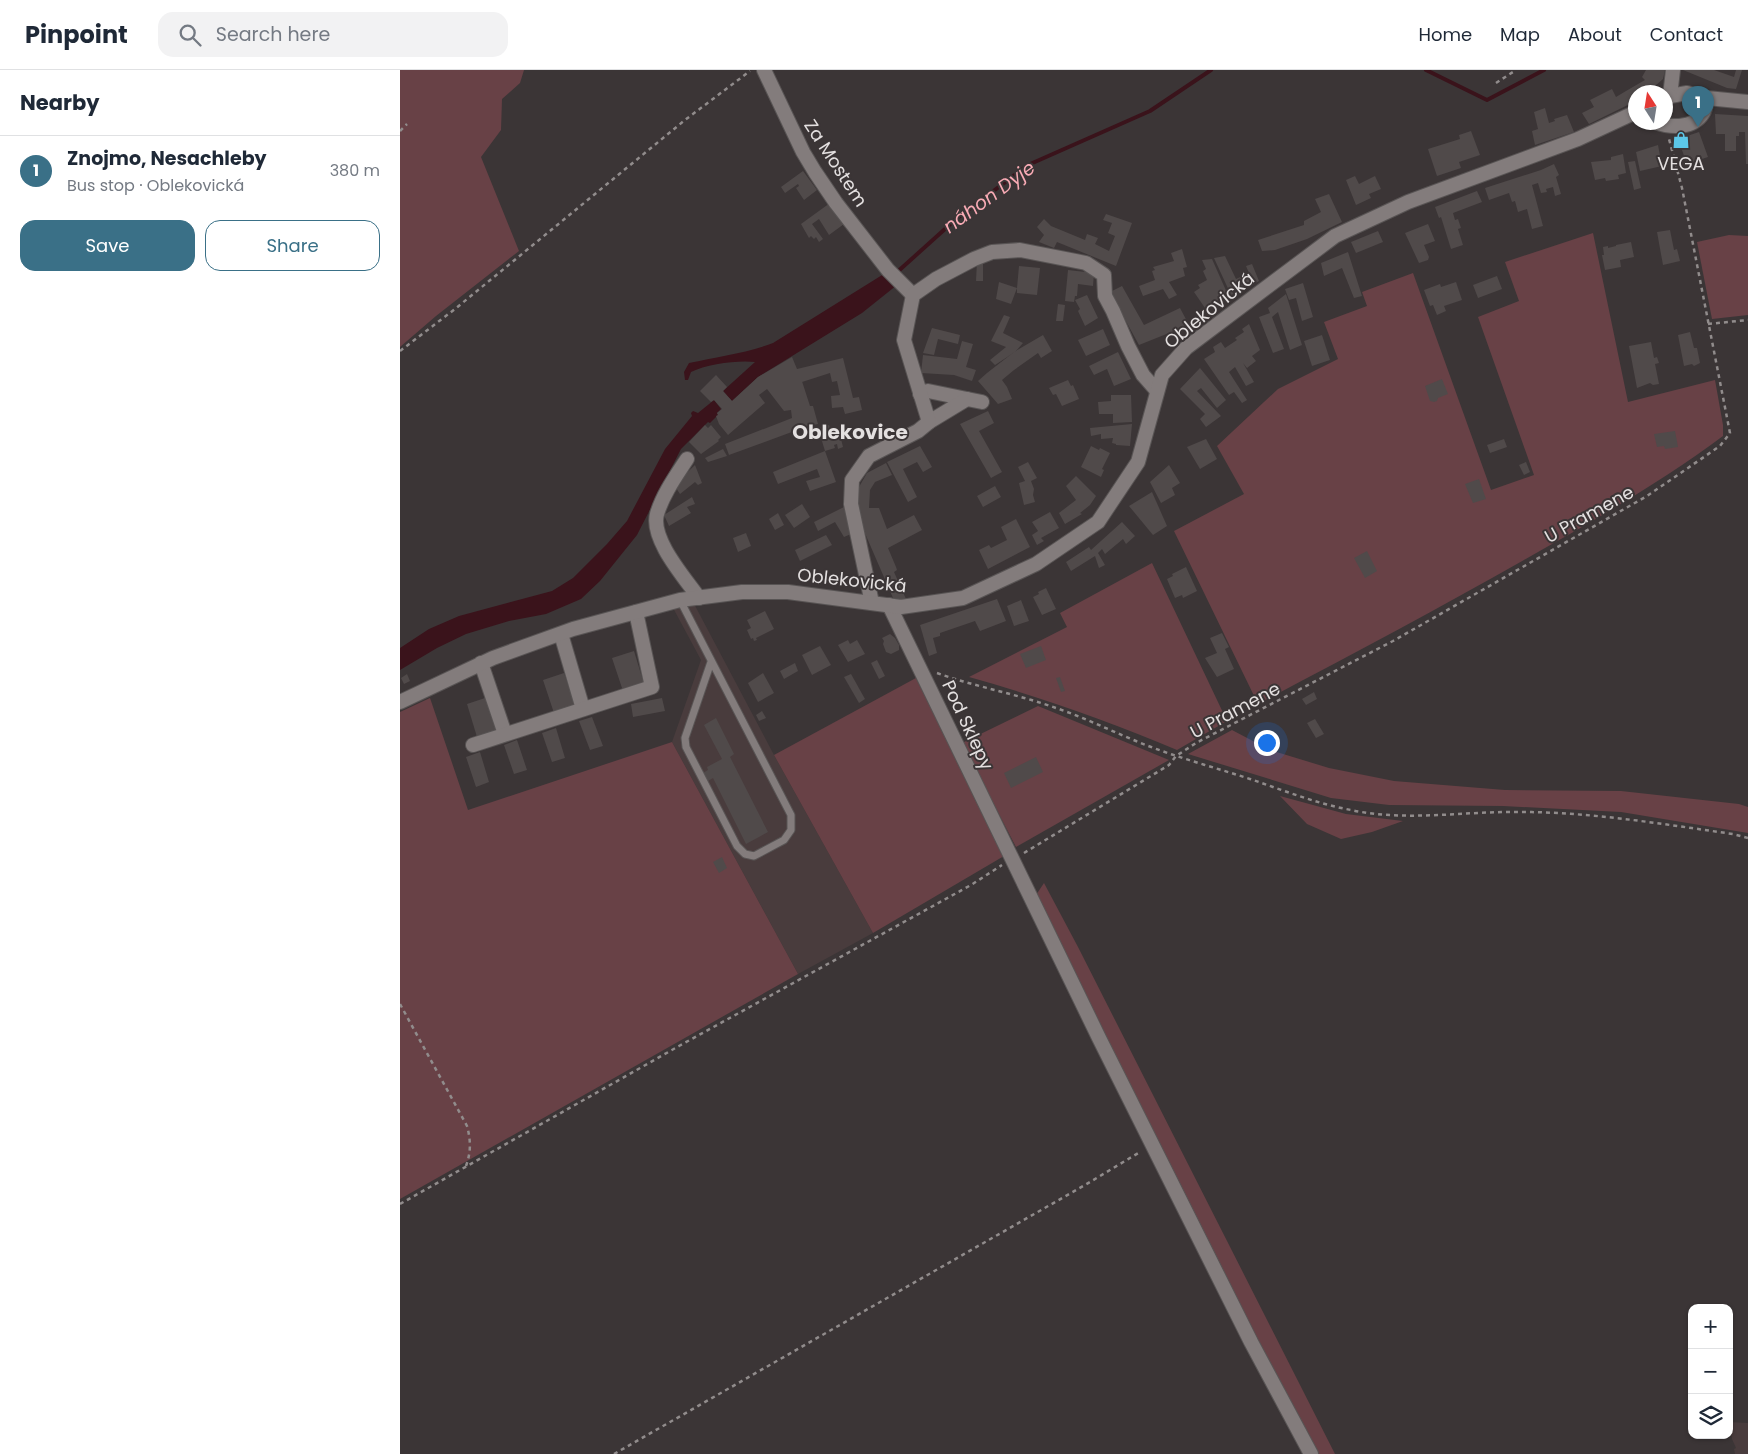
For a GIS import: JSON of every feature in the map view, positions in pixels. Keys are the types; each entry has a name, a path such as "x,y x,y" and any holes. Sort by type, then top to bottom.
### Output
{"street":[{"name":"Za Mostem","path":"764,70 807,159 836,203 888,270 907,290"},
{"path":"1670,85 1673,70"},
{"path":"1673,96 1687,93 1707,98 1748,102"},
{"path":"1673,125 1685,126 1697,121 1705,112 1707,98"},
{"name":"Oblekovická","path":"400,702 481,663 561,634 680,600 742,592 788,592 901,607 963,598 1036,564 1098,522 1138,462 1162,375 1186,348 1335,236 1408,202 1578,139 1628,116"},
{"path":"929,422 904,340 907,290 936,279 974,259 992,252 1020,250 1086,263 1104,275 1105,296 1143,375 1157,392"},
{"path":"920,394 928,391 982,402"},
{"path":"872,603 851,504 852,480 868,456 918,432 929,422 967,399"},
{"path":"687,459 670,485 661,504 657,516 658,531 665,548 699,598"},
{"name":"Pod Sklepy","path":"889,605 1152,1144 1251,1342 1311,1454"},
{"path":"473,745 652,687 636,612"},
{"path":"561,634 583,709"},
{"path":"481,663 505,734"}],"lane":[{"path":"680,600 791,815 791,830 784,840 754,856 745,854 737,846 686,747 685,738 711,662"}],"path":[{"path":"400,351 685,120 752,70"},
{"path":"1496,83 1516,70"},
{"path":"400,131 407,124"},
{"name":"U Pramene","path":"1176,756 1196,743 1393,640 1638,500 1720,446 1730,434 1682,188 1663,130"},
{"path":"1708,324 1748,320"},
{"path":"919,666 963,682 1057,708 1176,756 1321,803 1351,810 1380,815 1414,816 1481,812 1602,816 1733,834 1748,838"},
{"path":"400,1204 971,885 1169,765 1176,756"},
{"path":"400,1004 467,1126 471,1141 470,1154 466,1166"},
{"path":"614,1454 1085,1185 1152,1144"}],"shaded area":[{"path":"400,70 524,70 520,83 502,99 501,130 481,157 519,251 436,316 400,347"},
{"path":"1593,233 1628,402 1715,380 1723,425 1723,436 1651,486 1575,531 1491,579 1258,704 1174,531 1244,494 1217,446 1278,389 1338,359 1324,322 1367,306 1362,292 1413,273 1491,490 1534,475 1478,317 1519,301 1505,262"},
{"path":"1729,235 1748,236 1748,315 1712,319 1697,242"},
{"path":"887,272 897,285 862,313 758,377 732,401 723,391 755,362 731,362 705,367 691,372 688,380 685,380 684,372 689,363 742,352 773,343"},
{"path":"714,400 721,409 717,413 718,415 710,423 708,422 681,449 637,535 600,581 581,599 546,614 509,621 466,634 437,648 400,670 400,648 429,629 459,616 552,591 573,578 627,521 665,449 692,416 691,413 693,411 698,413"},
{"path":"1152,563 1227,721 1177,750 1074,710 969,677 1067,627 1060,613"},
{"path":"692,600 774,755 873,933 798,974 672,742 701,660 672,606"},
{"path":"916,678 1004,856 873,933 774,755"},
{"path":"430,698 468,810 672,742 798,974 400,1199 400,712"},
{"path":"1038,706 1169,760 1016,847 962,743"},
{"path":"1232,730 1270,750 1329,768 1394,781 1505,790 1621,791 1739,804 1748,807 1748,833 1621,812 1503,806 1389,805 1331,798 1188,754"},
{"path":"1280,796 1346,814 1403,821 1372,832 1341,839 1307,824"},
{"path":"1044,883 1335,1454 1318,1454 1245,1315 1036,895"},
{"path":"1733,1422 1748,1423 1748,1454 1735,1454 1734,1449 1736,1448 1732,1439"}],"building":[{"path":"1646,70 1665,70 1663,79 1656,85 1636,85 1645,80 1642,77"},
{"path":"1683,70 1714,70 1734,77 1736,70 1742,70 1736,89 1727,88"},
{"path":"1612,89 1616,97 1628,90 1628,105 1589,124 1582,113 1594,107 1590,100"},
{"path":"1545,108 1549,123 1555,121 1554,119 1567,115 1574,132 1535,145 1532,131 1538,129 1534,112"},
{"path":"1715,114 1748,116 1748,164 1746,164 1745,132 1739,132 1739,136 1736,136 1736,151 1725,151 1725,134 1716,134"},
{"path":"1471,131 1480,155 1459,162 1461,168 1437,176 1428,149 1460,139 1459,135"},
{"path":"1699,132 1708,157 1687,164 1678,139"},
{"path":"1658,145 1662,166 1640,171 1636,152"},
{"path":"1623,154 1626,173 1618,175 1619,179 1606,181 1605,178 1595,180 1591,162 1611,160 1611,157"},
{"path":"1635,161 1641,188 1634,190 1628,162"},
{"path":"1554,164 1559,175 1556,177 1561,194 1555,196 1553,187 1546,189 1547,192 1541,193 1538,183 1532,185 1543,226 1532,229 1527,209 1518,212 1515,201 1512,202 1509,193 1489,200 1485,188"},
{"path":"803,171 817,190 804,200 796,188 799,186 798,184 785,193 781,187"},
{"path":"1355,176 1359,184 1375,176 1381,189 1369,194 1371,198 1356,205 1346,180"},
{"path":"1477,191 1482,202 1453,213 1455,220 1458,219 1461,228 1458,229 1463,245 1451,249 1441,217 1439,218 1435,207"},
{"path":"1329,194 1342,222 1307,239 1275,250 1262,251 1258,240 1304,225 1304,221 1321,212 1315,199"},
{"path":"830,203 844,224 829,235 819,219 812,224 823,239 819,242 816,237 814,239 811,236 809,238 801,224"},
{"path":"1106,214 1132,223 1116,266 1057,242 1054,248 1039,242 1044,235 1037,227 1044,219 1051,226 1085,240 1087,234 1098,238 1095,244 1109,251 1115,236 1108,233 1112,223 1103,220"},
{"path":"1428,224 1435,241 1424,245 1429,257 1428,260 1419,263 1405,233"},
{"path":"1670,230 1674,250 1677,249 1680,261 1663,265 1657,232"},
{"path":"1378,231 1383,242 1356,253 1351,242"},
{"path":"1631,242 1634,257 1620,260 1621,267 1605,270 1602,255 1604,255 1603,247 1608,246 1608,248"},
{"path":"1182,249 1187,267 1183,268 1185,276 1169,282 1177,295 1169,299 1163,289 1143,296 1139,286 1155,280 1152,271 1155,270 1153,267 1174,261 1171,253"},
{"path":"1348,252 1362,296 1354,298 1342,268 1324,276 1321,263"},
{"path":"1225,256 1236,279 1249,273 1246,266 1252,264 1259,281 1231,295 1214,258"},
{"path":"1212,259 1228,295 1205,308 1194,292 1200,288 1198,285 1207,280 1203,271 1206,269 1202,260"},
{"path":"977,261 983,262 983,281 976,281"},
{"path":"1019,266 1040,268 1037,295 1017,293"},
{"path":"1068,270 1094,273 1093,286 1078,284 1077,296 1075,296 1074,302 1065,301"},
{"path":"1497,276 1502,289 1478,298 1473,285"},
{"path":"999,282 1017,288 1011,304 996,299"},
{"path":"1456,282 1462,300 1444,306 1446,311 1437,315 1433,305 1430,306 1424,290 1440,284 1441,287"},
{"path":"1303,283 1313,317 1302,321 1296,298 1289,300 1285,289"},
{"path":"1122,286 1144,325 1180,308 1189,325 1139,345 1110,292"},
{"path":"1286,294 1302,345 1290,350 1278,312 1272,317 1284,349 1273,353 1259,317 1270,313 1268,308"},
{"path":"1087,295 1098,318 1085,326 1075,300"},
{"path":"1058,304 1065,305 1063,321 1056,321"},
{"path":"1004,315 1010,317 1003,333 1023,343 1015,352 995,365 990,360 1006,347 991,341"},
{"path":"1249,324 1260,350 1252,356 1256,361 1247,368 1243,363 1254,382 1246,386 1235,367 1229,372 1247,400 1242,403 1234,392 1229,395 1204,359 1215,352 1213,347 1221,342 1225,348 1237,340 1235,338 1244,332 1242,329"},
{"path":"932,328 960,335 958,344 938,339 934,355 923,353"},
{"path":"1103,329 1110,345 1086,356 1078,340"},
{"path":"1690,332 1694,348 1697,348 1700,363 1694,366 1692,364 1684,366 1678,335"},
{"path":"1043,335 1052,351 1041,358 1038,353 1002,380 1012,399 998,404 978,381 1014,352"},
{"path":"1322,335 1330,360 1312,366 1304,341"},
{"path":"962,341 973,344 966,367 976,370 972,381 954,375 921,373 923,355 957,359"},
{"path":"1651,342 1654,358 1657,357 1659,363 1655,364 1659,384 1653,385 1650,383 1637,388 1629,346"},
{"path":"1118,352 1131,379 1114,386 1107,369 1094,375 1089,366"},
{"path":"792,357 797,369 843,358 853,398 859,397 862,410 845,414 843,407 832,408 831,396 840,395 837,381 832,382 830,373 802,382 810,406 813,406 818,424 729,455 725,444 792,418 791,410 784,411 767,389 759,395 765,403 728,435 719,424 716,416 722,409 714,400 711,402 700,391 716,375 727,387 723,391 732,401 758,377"},
{"path":"1200,368 1226,400 1217,408 1201,388 1197,391 1221,416 1206,427 1200,419 1205,414 1180,389"},
{"path":"1442,379 1448,394 1438,398 1437,401 1430,401 1425,386"},
{"path":"1068,380 1071,386 1073,385 1079,399 1062,406 1056,394 1053,395 1049,388"},
{"path":"1111,395 1131,395 1132,422 1113,423 1113,414 1099,414 1098,402 1111,401"},
{"path":"988,411 994,423 979,431 1002,472 991,478 960,424"},
{"path":"1132,424 1130,446 1116,445 1112,443 1113,438 1101,439 1101,434 1091,436 1090,428"},
{"path":"705,425 708,428 711,425 721,437 719,441 701,454 689,442"},
{"path":"829,425 830,429 838,427 843,447 838,449 837,444 834,445 835,448 825,451 818,428"},
{"path":"1675,431 1678,447 1665,449 1664,446 1657,447 1654,434"},
{"path":"1206,439 1217,459 1200,469 1187,447"},
{"path":"1504,439 1507,447 1490,453 1487,445"},
{"path":"920,446 932,467 923,472 917,462 903,469 917,497 908,502 887,462"},
{"path":"1091,446 1110,453 1102,469 1104,470 1101,477 1081,467"},
{"path":"723,449 727,456 708,462 705,458"},
{"path":"825,451 836,482 810,491 806,481 820,477 817,469 778,484 773,472"},
{"path":"1028,462 1037,478 1031,481 1035,502 1024,505 1019,483 1025,481 1018,467"},
{"path":"1526,462 1530,472 1524,475 1519,465"},
{"path":"886,463 892,475 875,482 870,490 869,508 879,508 887,529 914,515 922,530 888,548 897,570 894,572 906,599 902,600 893,598 864,531 858,509 859,487 867,473"},
{"path":"695,465 702,483 698,485 695,482 680,494 674,485"},
{"path":"1169,465 1180,483 1172,488 1175,495 1161,503 1150,482"},
{"path":"1076,476 1096,496 1090,505 1080,513 1082,514 1065,524 1059,513 1076,500 1066,486"},
{"path":"1479,479 1486,499 1473,503 1465,484"},
{"path":"995,486 1001,497 983,507 977,496"},
{"path":"1152,492 1167,526 1153,535 1129,506"},
{"path":"692,497 695,504 687,507 691,513 669,526 664,515"},
{"path":"802,504 810,517 794,528 785,515"},
{"path":"844,507 851,534 844,537 835,522 818,531 814,522"},
{"path":"1050,512 1059,528 1041,538 1044,541 1037,545 1032,535 1038,531 1032,522"},
{"path":"778,513 784,525 775,530 769,519"},
{"path":"1016,519 1030,547 988,569 979,550 989,545 991,548 1007,540 1001,527"},
{"path":"1122,522 1135,536 1126,544 1123,539 1105,554 1102,549 1098,553 1105,565 1099,568 1095,556 1071,571 1066,562 1089,547 1091,550"},
{"path":"746,533 751,546 738,552 733,538"},
{"path":"826,535 832,545 800,561 795,550"},
{"path":"1367,551 1377,571 1365,578 1354,558"},
{"path":"1186,567 1197,591 1183,598 1182,595 1175,598 1167,579 1173,576 1172,574"},
{"path":"1046,588 1056,609 1042,615 1033,597"},
{"path":"997,599 1006,621 980,631 975,621 940,633 940,636 933,638 937,653 929,656 920,625"},
{"path":"1021,600 1029,621 1014,626 1007,606"},
{"path":"765,611 774,629 756,638 757,640 754,641 747,630 751,628 747,620"},
{"path":"1222,633 1229,647 1225,649 1234,669 1217,677 1205,658 1217,653 1210,638"},
{"path":"890,634 899,645 899,650 891,654 886,652 882,638"},
{"path":"848,640 850,644 857,640 865,654 848,662 838,645"},
{"path":"820,646 831,665 812,675 802,655"},
{"path":"1041,646 1046,660 1026,668 1020,654"},
{"path":"634,651 644,684 623,691 612,658"},
{"path":"877,660 885,676 879,679 871,663"},
{"path":"795,663 798,671 784,679 780,671"},
{"path":"564,673 575,706 554,713 543,680"},
{"path":"763,673 774,693 758,702 748,683"},
{"path":"407,674 410,681 404,684 401,678"},
{"path":"851,674 865,699 859,703 844,677"},
{"path":"1060,677 1065,691 1061,692 1056,678"},
{"path":"1314,692 1317,699 1306,705 1302,699"},
{"path":"488,697 499,730 477,737 467,704"},
{"path":"662,698 665,711 633,717 631,704"},
{"path":"762,711 766,718 759,721 756,715"},
{"path":"592,717 603,746 590,750 579,721"},
{"path":"716,718 734,754 730,757 768,832 746,844 713,778 708,781 703,773 708,770 707,767 722,759 704,725"},
{"path":"1315,719 1324,734 1316,738 1307,723"},
{"path":"556,728 565,758 552,762 542,733"},
{"path":"517,740 527,770 514,774 504,745"},
{"path":"480,752 489,782 476,787 466,757"},
{"path":"1036,757 1043,772 1011,788 1004,773"},
{"path":"722,857 727,868 719,873 713,862"}],"waterway":[{"name":"náhon Dyje","path":"895,274 955,220 1028,165 1150,111 1211,70"},
{"name":"náhon Dyje","path":"1426,70 1487,100 1544,70"}],"place":[{"name":"Znojmo, Nesachleby","path":"1698,127"},
{"name":"VEGA","path":"1681,140"}],"district":[{"name":"Oblekovice","path":"850,432"}]}
